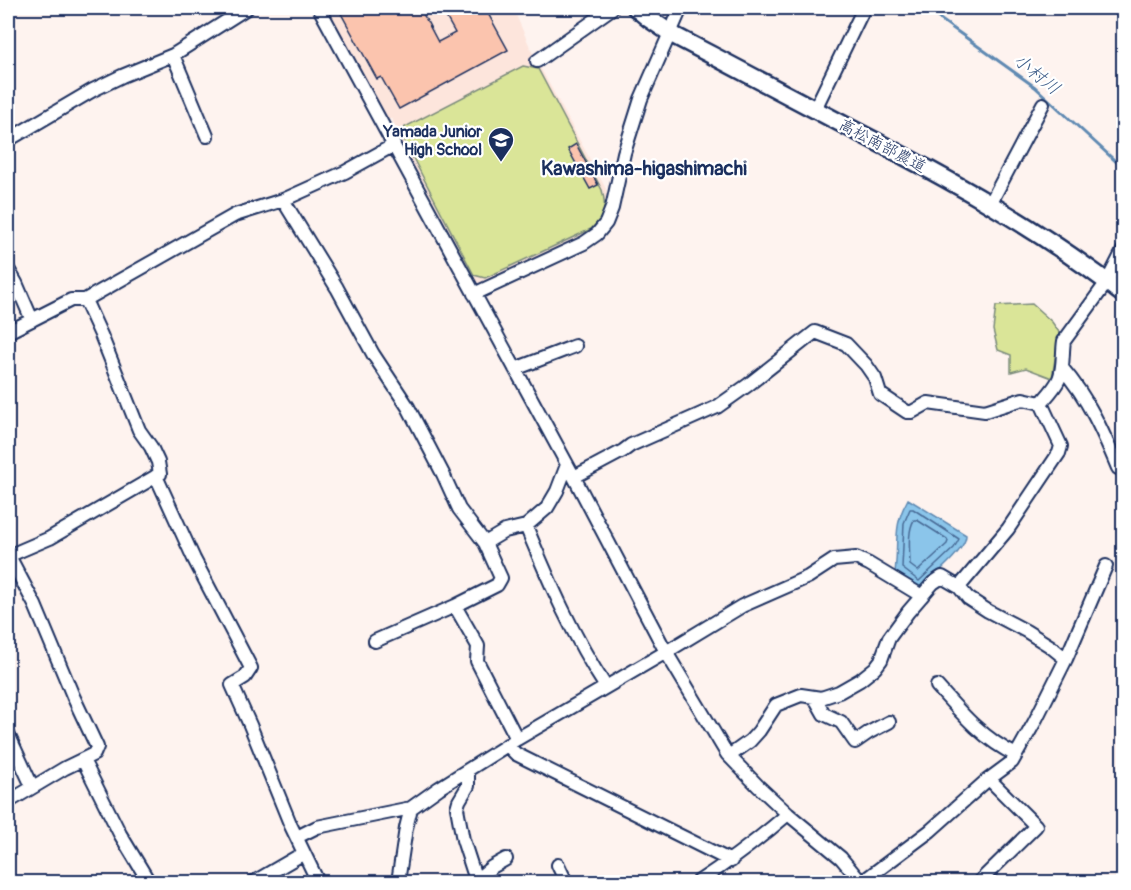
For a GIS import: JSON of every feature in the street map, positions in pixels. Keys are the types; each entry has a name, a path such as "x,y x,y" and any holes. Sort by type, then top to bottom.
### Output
{"street":[{"path":"8,141 93,90 173,55 247,8"},
{"path":"319,8 574,477 666,652 729,756 788,814 841,858 862,882 930,831 989,779 1012,762 1066,659 1106,566"},
{"path":"537,61 612,8"},
{"name":"高松南部農道","path":"636,8 670,33 930,169 990,204 1124,295"},
{"path":"474,294 584,243 597,234 606,223 641,99 681,8"},
{"path":"815,109 864,8"},
{"path":"173,55 207,135"},
{"path":"990,204 1043,104"},
{"path":"8,332 71,300 85,300 235,215 283,200 345,172 394,145"},
{"path":"283,200 337,288 373,354 408,407 459,509 485,543 501,578 497,585 375,641"},
{"path":"1041,403 1058,381 1062,369 1064,340 1107,282 1124,249"},
{"path":"8,269 32,320"},
{"path":"8,802 65,768 94,754 97,747 35,605 8,556 50,538 160,474 158,462 140,430 85,300"},
{"path":"574,477 623,452 631,445 717,407 815,332 846,344 875,378 880,394 907,412 912,412 928,403 985,411 1023,399 1041,403"},
{"path":"515,369 574,346"},
{"path":"1062,369 1076,384 1094,414 1118,468"},
{"path":"959,587 1008,529 1059,453 1061,446 1041,403"},
{"path":"485,543 505,531 526,526 548,508 567,465"},
{"path":"156,476 194,559 251,668 245,677 232,685 291,826 318,882"},
{"path":"526,526 585,652 606,687"},
{"path":"297,837 317,827 411,808 512,742 742,606 808,577 834,560 855,558 922,596"},
{"path":"729,756 750,741 776,705 801,695 821,698 839,692 875,668 881,660 889,638 908,612 933,583 942,577 959,587 968,598 1026,631 1066,659"},
{"path":"455,606 478,646 477,661 516,754 731,861"},
{"path":"937,686 982,734 1001,748 1016,755"},
{"path":"815,698 824,714 841,722 855,742 889,722"},
{"path":"8,734 33,786"},
{"path":"83,760 120,834 149,882"},
{"path":"468,770 468,786 457,808 463,840 475,881 506,859"},
{"path":"979,882 1036,826 989,779"},
{"path":"398,882 411,808"},
{"path":"698,882 731,861 788,814"},
{"path":"254,882 304,853"},
{"path":"558,866 566,882"}],"shaded area":[{"name":"Yamada Junior High School","path":"323,8 513,8 533,54 606,189 609,204 604,220 595,231 578,241 482,284 476,282 396,136 397,130 392,119 385,118"}],"green space":[{"path":"523,66 538,69 602,190 604,211 591,229 485,278 474,275 401,135 405,127"},
{"path":"1032,304 1052,322 1061,335 1052,378 1026,368 1011,372 1011,355 998,350 993,330 996,306"}],"water":[{"path":"908,499 966,535 956,555 918,589 895,572 898,527"}],"building":[{"path":"338,8 420,8 438,42 455,33 441,8 485,8 508,50 399,109 381,77 377,79"},
{"path":"576,144 598,185 590,189 568,149"}],"waterway":[{"name":"小村川","path":"926,8 1035,87 1124,169"}],"place":[{"name":"Yamada Junior High School","path":"501,163"}],"district":[{"name":"Kawashima-higashimachi","path":"644,168"}]}
